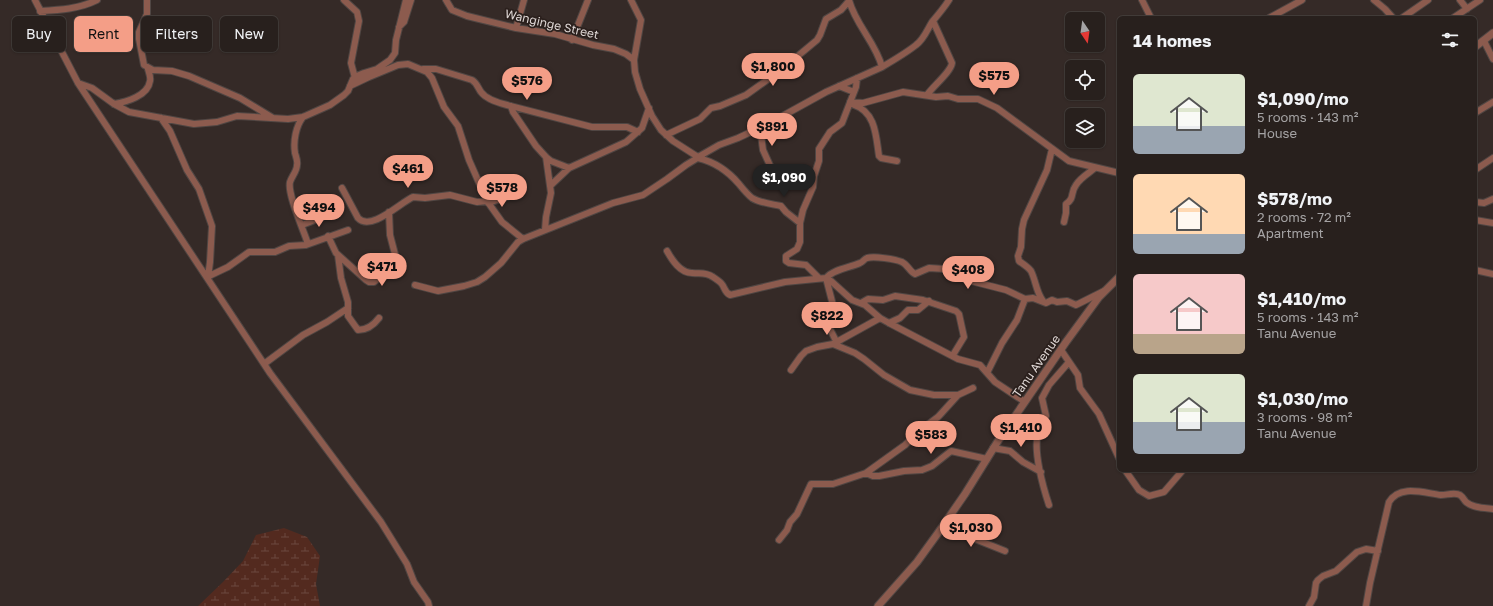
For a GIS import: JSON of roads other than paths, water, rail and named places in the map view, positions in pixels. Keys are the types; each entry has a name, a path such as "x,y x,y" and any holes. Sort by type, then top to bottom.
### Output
{"street":[{"path":"35,0 78,83 264,364 381,522 407,564 414,582 428,602 429,606"},
{"path":"40,11 84,6 97,0"},
{"path":"114,104 128,101 145,91 149,86 150,81 148,69 142,60 139,38 147,14 147,0"},
{"path":"344,0 356,12 360,21 351,63 355,78"},
{"path":"78,83 92,88 114,104 133,113 194,124 211,123 237,116 275,119 303,117 330,105 344,95 355,78 364,73 377,69 390,60 395,53 399,27 406,0"},
{"path":"399,27 404,22 411,0"},
{"name":"Wanginge Street","path":"446,0 452,10 466,16 516,28 555,34 593,46 614,49 626,54 634,60"},
{"path":"516,28 524,0"},
{"path":"572,40 588,0"},
{"path":"632,0 640,20 634,60 637,81 658,126 679,146 699,158 719,166 750,196 765,203 781,206 800,223"},
{"path":"415,285 438,291 477,282 501,263 518,242 523,239 613,202 643,195 686,165 719,145 738,138 839,86 882,67 917,45 949,0"},
{"path":"1142,0 1150,16"},
{"path":"1273,16 1302,0"},
{"path":"1374,0 1391,16"},
{"path":"1406,16 1428,0"},
{"path":"1460,0 1467,9"},
{"path":"1456,16 1480,0"},
{"path":"666,135 700,119 711,108 720,106 746,95 781,70 817,40 826,19 840,10 849,1 862,28 878,54 882,67"},
{"path":"927,95 933,86 950,70 952,63 933,21"},
{"path":"1477,46 1493,33"},
{"path":"1484,41 1493,59"},
{"path":"350,86 369,76 398,65 408,64 427,72 432,78 444,107 458,126 469,160 488,202 502,222 523,239"},
{"path":"148,69 172,71 188,76 240,98 275,119"},
{"path":"421,69 436,69 472,80 476,82 482,94 499,103 592,127 627,127 638,132"},
{"path":"819,278 806,265 789,263 786,261 786,256 797,249 800,242 800,223 803,210 813,186 814,176 819,161 819,149 830,132 842,123 854,92 857,78"},
{"path":"839,86 854,92"},
{"path":"849,103 863,103 903,92 948,96 958,99 974,98 997,108 1069,161 1117,173"},
{"path":"1477,113 1493,102"},
{"path":"849,103 860,107 869,116 876,132 879,156 881,158 896,162"},
{"path":"511,106 513,112 536,146 546,157 550,161 569,168"},
{"path":"551,185 569,168 626,142 638,132 646,120 649,108"},
{"path":"303,117 299,123 296,136 295,151 298,164 290,182 290,187 295,207 308,244"},
{"path":"161,118 170,131 187,170 199,189 212,226 210,262 207,277"},
{"path":"760,127 763,150 772,170"},
{"path":"1043,301 1031,272 1028,267 1019,261 1018,256 1021,247 1024,220 1044,176 1052,149"},
{"path":"545,230 551,192 546,157"},
{"path":"1477,169 1493,158"},
{"path":"1064,222 1066,204 1071,200 1075,186 1080,179 1095,168"},
{"path":"342,188 358,218 362,221 374,220 398,208 413,197 424,198 450,195 477,202 488,202 512,195"},
{"path":"1484,203 1493,199"},
{"path":"1477,202 1493,205"},
{"path":"328,236 334,250 338,255 369,282 374,282 397,261 390,235 388,212"},
{"path":"302,225 330,214"},
{"path":"1477,220 1493,223"},
{"path":"207,277 228,268 249,252 275,252 291,245 302,246 348,230"},
{"path":"667,251 675,263 686,272 708,273 720,282 726,292 730,295 785,282 826,278 852,300 865,305 880,318 952,356 980,365 995,382 1025,402"},
{"path":"338,255 341,278 348,302 348,316 358,330 365,330 379,318"},
{"path":"826,278 832,273 862,262 867,258 876,258 901,262 909,267 914,274 929,268 945,269 956,276 1006,290 1025,299 1030,298 1047,303 1052,300 1057,302 1065,301 1075,305 1106,290"},
{"path":"1477,270 1493,274"},
{"path":"826,278 834,309 827,323 834,342 855,353 884,375 910,390 934,395 958,395"},
{"name":"Tanu Avenue","path":"878,606 916,562 945,523 993,448 1061,350 1099,297 1117,279"},
{"path":"861,303 868,299 883,300 895,296 929,301 953,310 959,314 964,339 952,356"},
{"path":"987,373 1002,343 1017,320 1025,299"},
{"path":"889,323 900,318 908,310 918,310 924,307 929,301"},
{"path":"264,364 303,335 327,322 348,308"},
{"path":"791,370 806,351 834,342 880,318"},
{"path":"1061,350 1078,375 1080,388 1099,414 1117,454"},
{"path":"1049,505 1045,492 1036,442 1038,432 1046,416 1042,398 1049,385 1069,362"},
{"path":"779,540 797,514 811,484 833,484 866,472 906,445 922,429 938,417 958,395 973,388"},
{"path":"993,448 1010,451 1023,462 1041,472"},
{"path":"866,472 871,475 879,476 904,471 922,470 932,466 951,451 987,459"},
{"path":"1126,472 1139,490 1149,496 1164,492 1181,472"},
{"path":"1366,606 1389,502 1392,498 1400,493 1417,491 1442,495 1458,494 1465,501 1473,505 1493,509"},
{"path":"945,523 970,537 1005,551"},
{"path":"1309,606 1314,597 1318,580 1323,576 1336,571 1361,550 1366,549 1378,551"}]}
